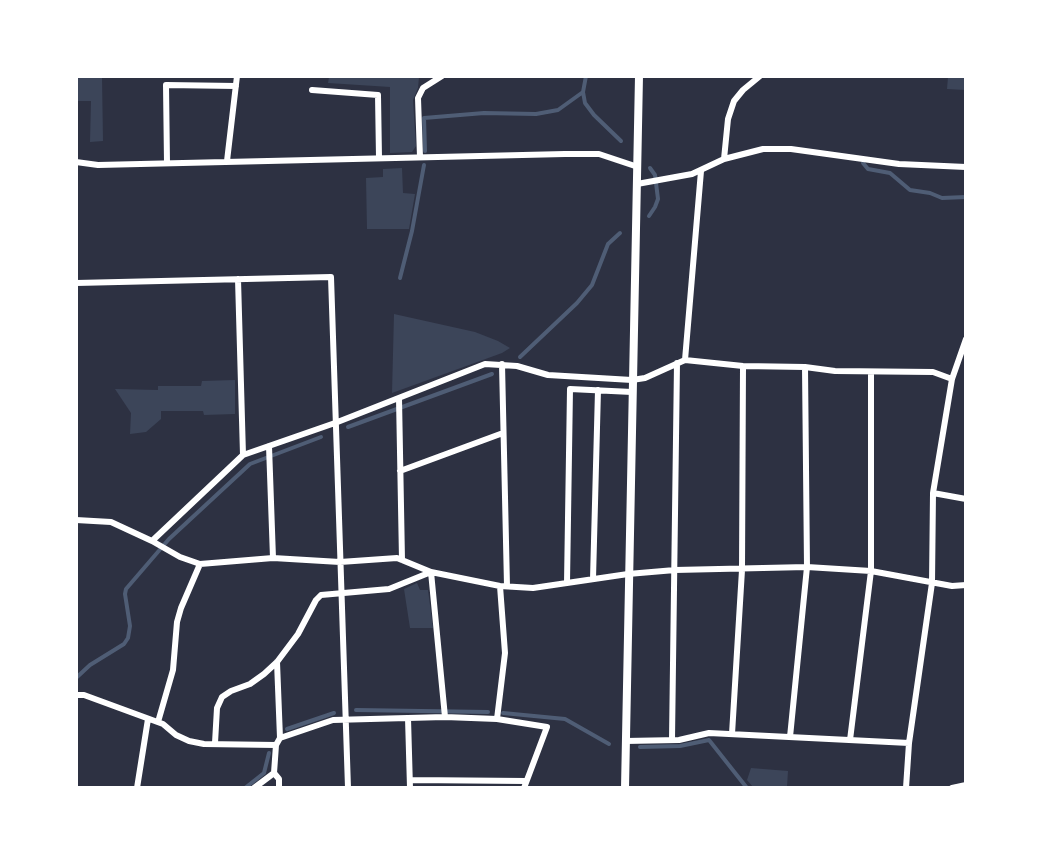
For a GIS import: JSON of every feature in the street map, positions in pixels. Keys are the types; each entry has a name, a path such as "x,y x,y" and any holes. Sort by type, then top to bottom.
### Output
{"street":[{"path":"227,161 237,76"},
{"path":"420,157 418,99 423,88 442,76"},
{"path":"625,788 639,76"},
{"path":"724,159 728,119 734,101 760,76"},
{"path":"167,163 166,86 236,86"},
{"path":"312,90 378,95 379,158"},
{"path":"637,184 701,171 724,159 764,149 791,149 899,164 966,167"},
{"path":"76,162 98,165 599,154 638,167"},
{"path":"685,360 701,171"},
{"path":"76,283 331,277 334,423 348,788"},
{"path":"238,279 243,455"},
{"path":"906,788 909,743 932,583 933,493 952,379 966,339"},
{"path":"154,542 243,455 334,423 485,364 517,366 548,375 632,380 645,378 685,360 835,371 933,372 952,379"},
{"path":"672,740 677,363"},
{"path":"497,719 506,653 502,364"},
{"path":"732,734 742,570 743,366"},
{"path":"790,737 807,567 805,367"},
{"path":"850,740 871,571 871,372"},
{"path":"567,583 570,389 632,392"},
{"path":"593,579 598,390"},
{"path":"399,398 402,560"},
{"path":"400,471 503,433"},
{"path":"269,446 273,558"},
{"path":"933,493 966,499"},
{"path":"76,520 111,522 166,550 200,564 273,558 340,562 397,558 431,572 504,586 533,588 628,574 675,570 807,567 871,571 952,586 966,585"},
{"path":"158,722 173,670 177,622 200,564"},
{"path":"215,743 217,708 222,697 250,684 264,675 277,662 298,634 321,595 389,589 431,572"},
{"path":"431,572 445,717"},
{"path":"277,662 280,738 276,745 274,773 279,780 279,788"},
{"path":"76,695 84,695 158,722 189,741 204,744 276,745"},
{"path":"280,738 333,720 346,718 497,719 547,728 525,784 410,780"},
{"path":"408,718 410,788"},
{"path":"137,788 148,719"},
{"path":"625,741 672,740 709,733 909,743"},
{"path":"254,788 274,773"},
{"path":"952,788 966,785"}],"shaded area":[{"path":"77,76 102,77 103,141 90,142 91,101 77,101"},
{"path":"329,77 419,77 418,88 413,100 416,146 412,152 390,153 390,87 328,83"},
{"path":"948,77 965,77 965,90 947,89"},
{"path":"402,168 403,193 415,194 409,229 367,229 366,178 383,177 383,169"},
{"path":"394,314 475,332 510,348 502,353 392,393"},
{"path":"235,380 235,414 204,415 203,411 161,411 161,419 146,432 130,434 131,413 115,389 158,390 158,386 201,386 202,381"},
{"path":"417,583 420,590 428,590 433,628 410,628 404,589"},
{"path":"751,768 788,771 787,787 753,787 747,780"}],"waterway":[{"path":"586,76 583,92 585,103 621,141"},
{"path":"425,151 424,118 484,113 536,114 558,110 583,92"},
{"path":"863,163 868,169 890,173 910,190 930,193 942,198 966,197"},
{"path":"400,278 412,231 424,165"},
{"path":"649,216 658,199 655,175 650,168"},
{"path":"520,357 577,303 592,285 608,244 620,233"},
{"path":"348,427 492,374"},
{"path":"76,678 90,665 124,644 128,638 130,626 126,589 169,539 250,464 321,437"},
{"path":"356,710 488,712"},
{"path":"287,729 334,713"},
{"path":"503,713 565,719 609,744"},
{"path":"640,747 680,746 709,740 747,788"},
{"path":"245,788 264,773 269,753"}]}
